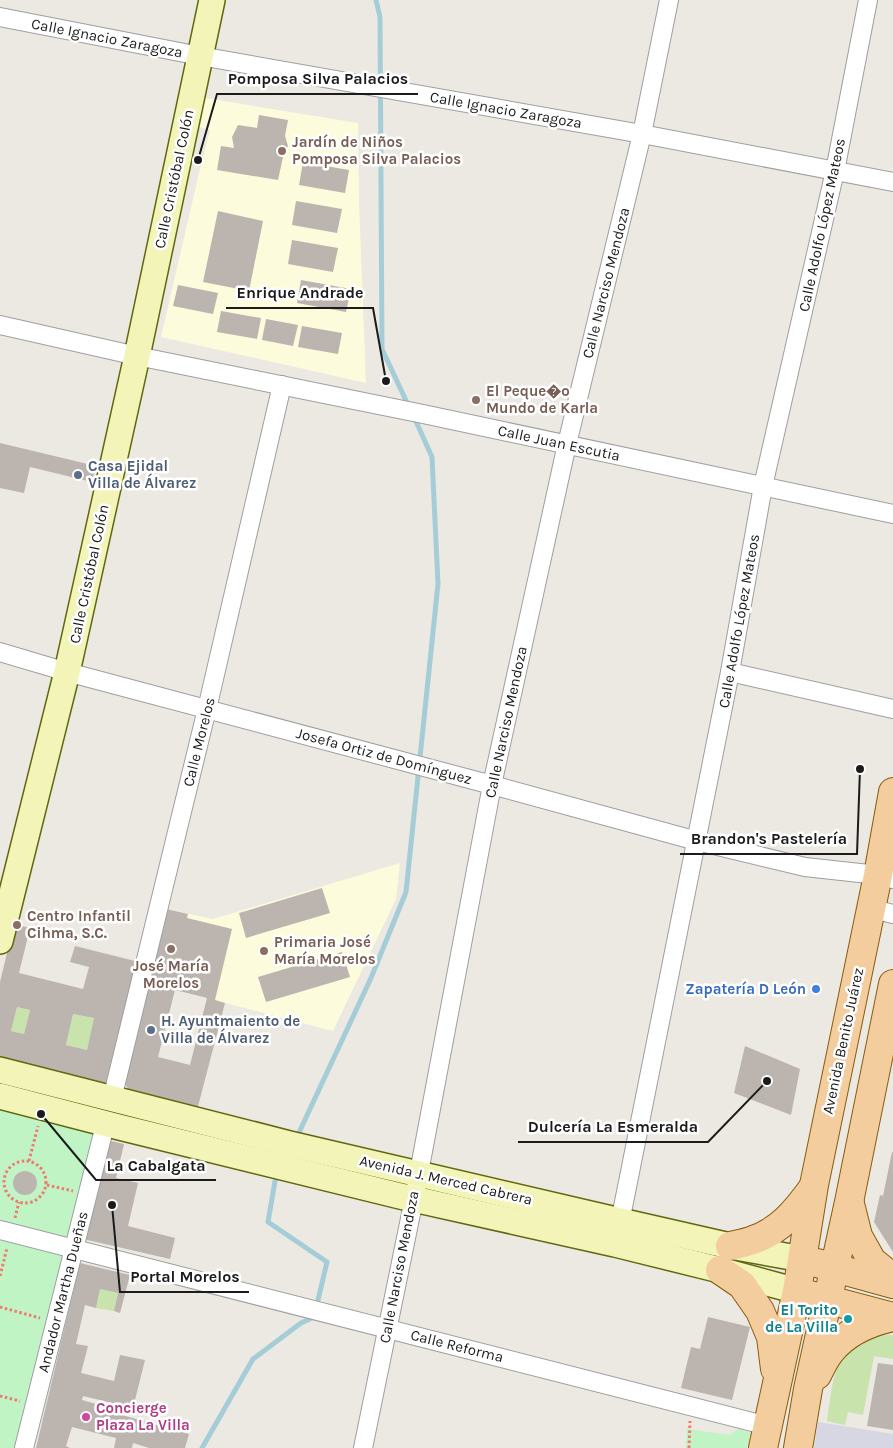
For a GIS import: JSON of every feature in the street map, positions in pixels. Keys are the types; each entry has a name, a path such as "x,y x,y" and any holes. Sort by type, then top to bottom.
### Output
{"main road":[{"name":"Calle Cristóbal Colón","path":"0,941 67,672 137,356 212,0"},
{"name":"Avenida Benito Juárez","path":"765,1437 797,1291 814,1186 882,911 893,792"},
{"path":"798,1448 808,1389 849,1202 893,984"},
{"name":"Avenida J. Merced Cabrera","path":"0,1070 112,1099 414,1199 617,1233"},
{"name":"Avenida J. Merced Cabrera","path":"0,1096 119,1127 287,1156 418,1174 617,1233 725,1258 797,1291"},
{"path":"777,1385 770,1337 760,1311 725,1258 779,1227 797,1209 814,1186"},
{"path":"849,1202 858,1236 872,1261 893,1278"},
{"name":"Avenida J. Merced Cabrera","path":"725,1258 802,1259 893,1284"},
{"path":"797,1291 893,1317"},
{"path":"808,1389 831,1350 850,1333 875,1321 893,1317"}],"street":[{"name":"Calle Narciso Mendoza","path":"362,1448 414,1199 492,785 567,444 642,134 669,0"},
{"name":"Calle Adolfo López Mateos","path":"617,1233 697,842 763,486 835,171 868,0"},
{"name":"Calle Ignacio Zaragoza","path":"0,18 200,56 642,134 893,182"},
{"name":"Calle Juan Escutia","path":"0,325 137,356 567,444 893,514"},
{"name":"Calle Morelos","path":"112,1099 207,709 282,385"},
{"name":"Josefa Ortiz de Domínguez","path":"0,652 67,672 492,785 697,842 805,868 885,877"},
{"path":"730,672 893,709"},
{"name":"Andador Martha Dueñas","path":"24,1448 102,1137"},
{"name":"Calle Reforma","path":"0,1230 690,1406 765,1437"}],"path":[{"path":"30,1161 40,1120"},
{"path":"30,1161 41,1167 47,1179 46,1185 44,1192 39,1198 26,1203 19,1202 13,1199 5,1188 5,1175 17,1162 30,1161"},
{"path":"0,1174 5,1175"},
{"path":"46,1185 88,1195"},
{"path":"0,1307 56,1322"},
{"path":"689,1448 690,1406"}],"shaded area":[{"path":"200,97 358,123 366,383 161,337 210,130 194,126"},
{"name":"Primaria José María Morelos","path":"400,863 396,899 333,1031 148,983 166,909 213,919"},
{"path":"818,1422 893,1434 893,1448 814,1448"}],"green space":[{"path":"17,1007 30,1010 24,1034 11,1031"},
{"path":"73,1014 94,1018 87,1050 66,1045"},
{"path":"0,1103 109,1130 33,1448 0,1448"},
{"path":"100,1289 118,1293 114,1311 96,1308"},
{"path":"882,1335 893,1335 893,1359 874,1356 863,1415 848,1412 845,1425 827,1421 834,1378 844,1357 865,1342"},
{"path":"687,1429 730,1435 738,1429 751,1433 747,1448 686,1448"}],"building":[{"path":"259,115 288,120 285,136 288,146 281,157 283,157 278,180 217,170 221,146 234,148 232,137 238,125 257,128"},
{"path":"303,162 349,170 345,193 299,185"},
{"path":"296,201 342,209 337,233 292,225"},
{"path":"218,211 263,221 249,291 203,282"},
{"path":"292,240 338,248 333,272 288,264"},
{"path":"301,280 351,289 346,312 297,303"},
{"path":"178,285 218,293 213,314 173,306"},
{"path":"221,311 261,318 257,339 217,332"},
{"path":"266,319 298,325 293,346 262,340"},
{"path":"302,326 342,333 338,354 298,347"},
{"name":"Casa Ejidal Villa de Álvarez","path":"0,443 96,466 92,482 30,467 24,493 0,488"},
{"path":"322,888 330,913 246,938 239,913"},
{"path":"166,909 188,914 187,918 232,929 215,1000 225,1003 196,1114 134,1098 125,1084","holes":["175,990 207,998 190,1065 158,1057"]},
{"path":"14,924 30,928 19,973 83,989 89,967 70,962 75,946 139,962 107,1089 0,1063 0,982","holes":["17,1007 30,1010 24,1034 11,1031","73,1014 94,1018 87,1050 66,1045"]},
{"path":"342,952 350,977 266,1002 258,977"},
{"path":"745,1046 800,1069 791,1115 734,1093"},
{"path":"107,1140 124,1144 116,1178 138,1183 128,1226 175,1238 170,1259 83,1239"},
{"path":"892,1152 893,1252 874,1222 880,1195 883,1196"},
{"path":"25,1171 33,1175 37,1183 33,1191 25,1195 17,1191 13,1183 17,1175"},
{"path":"80,1263 130,1275 120,1313 114,1311 118,1293 100,1289 96,1308 85,1305 76,1344 88,1346 81,1373 114,1381 120,1355 145,1360 133,1408 83,1396 82,1400 96,1404 97,1408 189,1434 185,1448 149,1448 133,1443 132,1448 114,1448 116,1438 72,1427 66,1446 70,1448 36,1448"},
{"path":"708,1317 750,1327 732,1400 681,1388 691,1347 700,1349"},
{"path":"878,1363 893,1365 893,1430 867,1426"}],"waterway":[{"path":"376,0 380,17 382,349 409,407"},
{"path":"296,1139 371,978 406,892 438,584 432,457 414,417"},
{"path":"202,1448 253,1359 301,1323 314,1317 327,1262 268,1222 275,1181 279,1173"}],"place":[{"name":"Jardín de Niños Pomposa Silva Palacios","path":"282,151"},
{"name":"Pomposa Silva Palacios","path":"198,160"},
{"name":"Enrique Andrade","path":"386,381"},
{"name":"El Peque�o Mundo de Karla","path":"476,400"},
{"name":"Casa Ejidal Villa de Álvarez","path":"78,475"},
{"name":"Brandon's Pastelería","path":"860,769"},
{"name":"Centro Infantil Cihma, S.C.","path":"17,925"},
{"name":"José María Morelos","path":"171,949"},
{"name":"Primaria José María Morelos","path":"264,951"},
{"name":"Zapatería D León","path":"816,989"},
{"name":"H. Ayuntmaiento de Villa de Álvarez","path":"151,1030"},
{"name":"Dulcería La Esmeralda","path":"767,1081"},
{"name":"La Cabalgata","path":"41,1114"},
{"name":"Portal Morelos","path":"112,1205"},
{"name":"El Torito de La Villa","path":"848,1319"},
{"name":"Concierge Plaza La Villa","path":"86,1417"}]}
